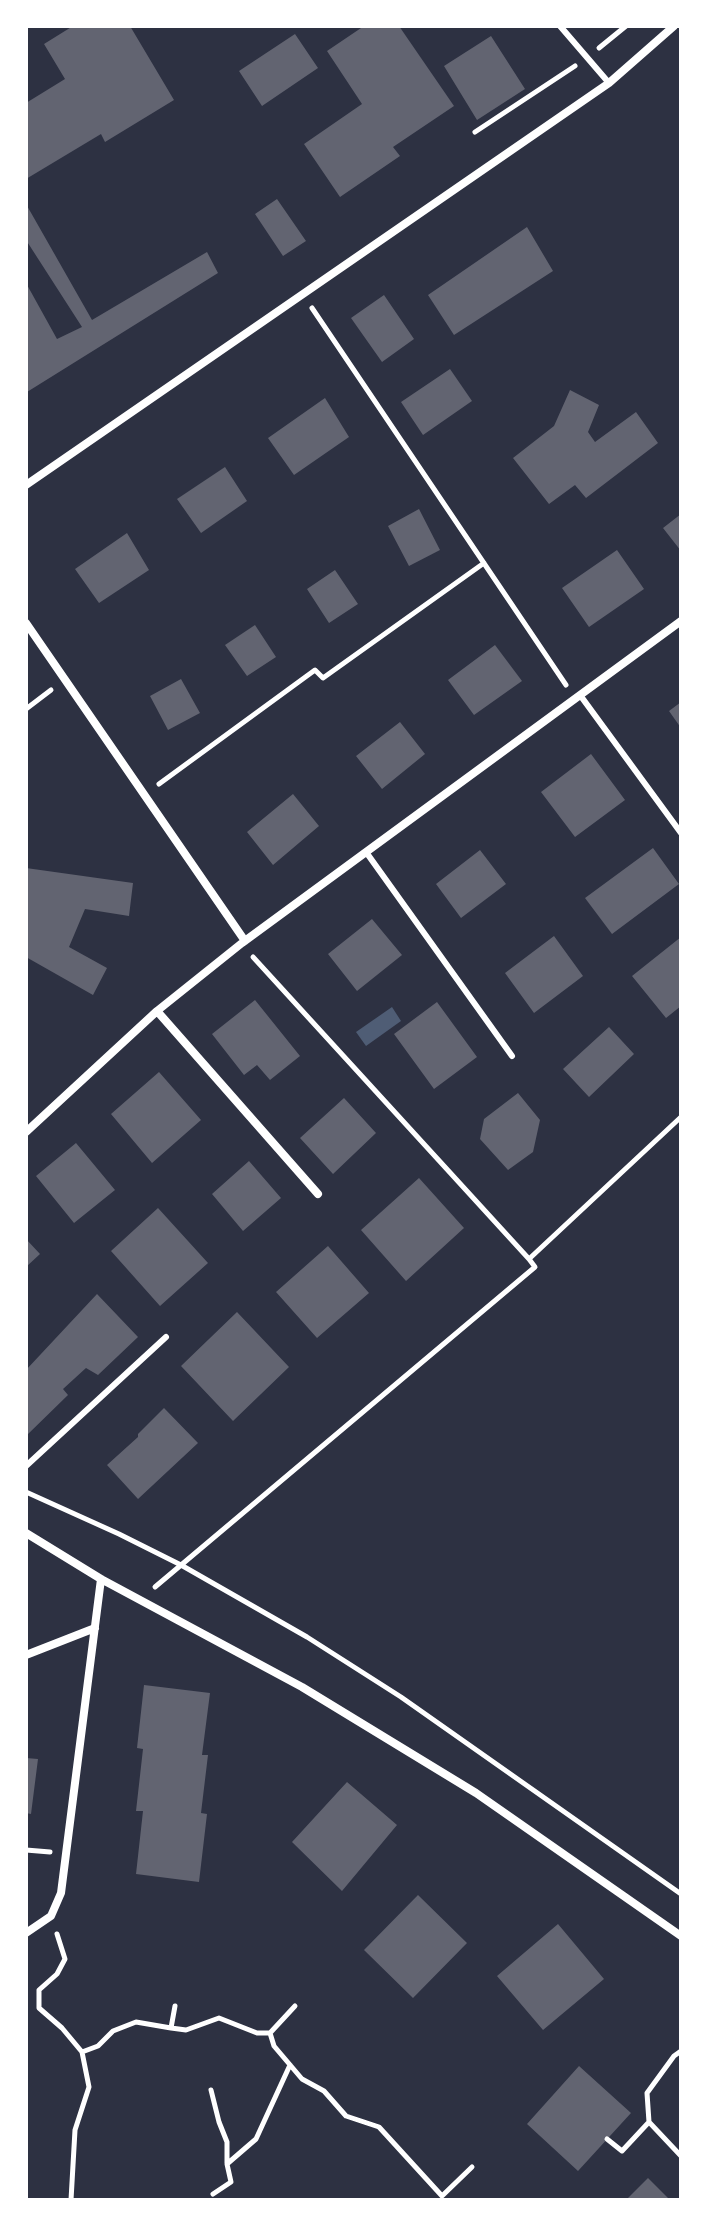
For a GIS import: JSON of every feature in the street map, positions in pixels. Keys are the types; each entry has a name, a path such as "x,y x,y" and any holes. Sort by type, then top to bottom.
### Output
{"street":[{"path":"26,485 609,83 674,26"},
{"path":"26,1132 157,1011 244,942 681,621"},
{"path":"26,623 244,942"},
{"path":"157,1011 318,1194"},
{"path":"26,1533 101,1579 302,1687 476,1793 681,1936"},
{"path":"26,1933 51,1916 61,1893 101,1579"},
{"path":"26,1655 95,1628"}],"lane":[{"path":"560,26 609,83"},
{"path":"578,697 681,833"},
{"path":"366,852 512,1056"},
{"path":"26,1466 166,1337"}],"path":[{"path":"475,132 587,58 626,26"},
{"path":"303,294 578,697"},
{"path":"144,795 315,670 323,678 484,563"},
{"path":"26,709 66,680"},
{"path":"140,1600 535,1267 244,942"},
{"path":"529,1259 681,1117"},
{"path":"26,1492 181,1565 307,1637 401,1697 681,1894"},
{"path":"51,1916 65,1959 57,1974 39,1990 39,2008 62,2028 82,2052 89,2087 75,2130 71,2200"},
{"path":"171,2028 175,2006"},
{"path":"82,2052 98,2046 113,2031 136,2022 186,2030 219,2018 257,2033 270,2033 295,2006"},
{"path":"270,2033 274,2046 302,2079 324,2091 346,2116 379,2127 444,2198 472,2167"},
{"path":"681,2051 647,2093 649,2122 681,2156"},
{"path":"227,2164 256,2139 290,2065"},
{"path":"211,2090 227,2142 231,2182 213,2194"},
{"path":"607,2139 622,2151 649,2122"}],"water":[{"path":"392,1007 401,1021 366,1046 356,1032"}],"building":[{"path":"73,26 130,26 174,100 105,142 101,134 26,179 26,103 65,79 44,44"},
{"path":"364,26 399,26 454,106 393,147 400,156 340,197 304,144 362,104 327,51"},
{"path":"295,34 318,68 262,106 239,71"},
{"path":"491,36 525,89 477,120 444,66"},
{"path":"277,199 306,241 283,256 255,214"},
{"path":"26,204 92,320 207,252 218,273 27,392 26,283 57,339 82,327 26,240"},
{"path":"527,227 553,271 454,335 428,295"},
{"path":"384,295 414,339 382,362 351,318"},
{"path":"450,369 472,401 423,435 401,402"},
{"path":"570,390 599,405 588,432 595,442 636,412 658,443 586,498 575,485 549,504 513,458 554,426"},
{"path":"325,398 349,437 294,475 268,438"},
{"path":"225,467 247,501 201,533 177,499"},
{"path":"419,509 440,550 409,566 388,526"},
{"path":"681,514 681,551 663,528"},
{"path":"127,533 149,570 99,603 75,569"},
{"path":"617,550 644,589 589,627 562,588"},
{"path":"335,570 358,604 329,623 307,589"},
{"path":"255,625 276,657 247,676 225,645"},
{"path":"495,645 522,681 474,715 448,680"},
{"path":"181,679 200,713 168,730 150,696"},
{"path":"681,702 681,728 669,711"},
{"path":"400,722 425,754 382,789 356,756"},
{"path":"591,754 625,800 575,837 541,792"},
{"path":"293,794 319,826 273,865 247,832"},
{"path":"653,848 679,884 612,934 585,898"},
{"path":"480,850 506,884 461,918 436,884"},
{"path":"26,868 133,883 129,916 85,909 69,947 107,968 93,995 26,957"},
{"path":"372,919 402,955 357,991 328,954"},
{"path":"554,936 583,976 534,1013 505,973"},
{"path":"681,937 681,1006 666,1018 632,976"},
{"path":"255,1000 300,1056 270,1080 257,1065 244,1075 212,1034"},
{"path":"437,1002 477,1057 434,1089 394,1034"},
{"path":"609,1027 634,1054 589,1097 563,1069"},
{"path":"159,1072 201,1120 152,1163 111,1114"},
{"path":"518,1093 540,1120 533,1152 508,1170 480,1139 484,1119"},
{"path":"344,1098 376,1133 333,1174 300,1138"},
{"path":"76,1143 115,1190 74,1223 36,1176"},
{"path":"249,1161 281,1198 243,1231 212,1194"},
{"path":"419,1178 464,1228 406,1281 361,1230"},
{"path":"158,1208 208,1263 160,1306 111,1251"},
{"path":"26,1239 40,1254 26,1267"},
{"path":"328,1246 369,1293 317,1338 276,1292"},
{"path":"97,1294 138,1337 98,1375 86,1368 63,1389 68,1395 26,1436 26,1370"},
{"path":"237,1312 289,1367 233,1421 181,1366"},
{"path":"164,1408 198,1443 138,1499 107,1465"},
{"path":"144,1685 210,1693 202,1755 208,1755 201,1813 207,1814 199,1882 136,1874 143,1811 136,1811 143,1749 137,1748"},
{"path":"26,1758 38,1759 31,1814 26,1813"},
{"path":"347,1782 397,1825 342,1891 292,1842"},
{"path":"418,1895 467,1943 413,1998 364,1950"},
{"path":"558,1924 604,1979 543,2030 497,1976"},
{"path":"579,2066 631,2113 578,2171 527,2124"},
{"path":"648,2178 670,2200 626,2200"}]}
